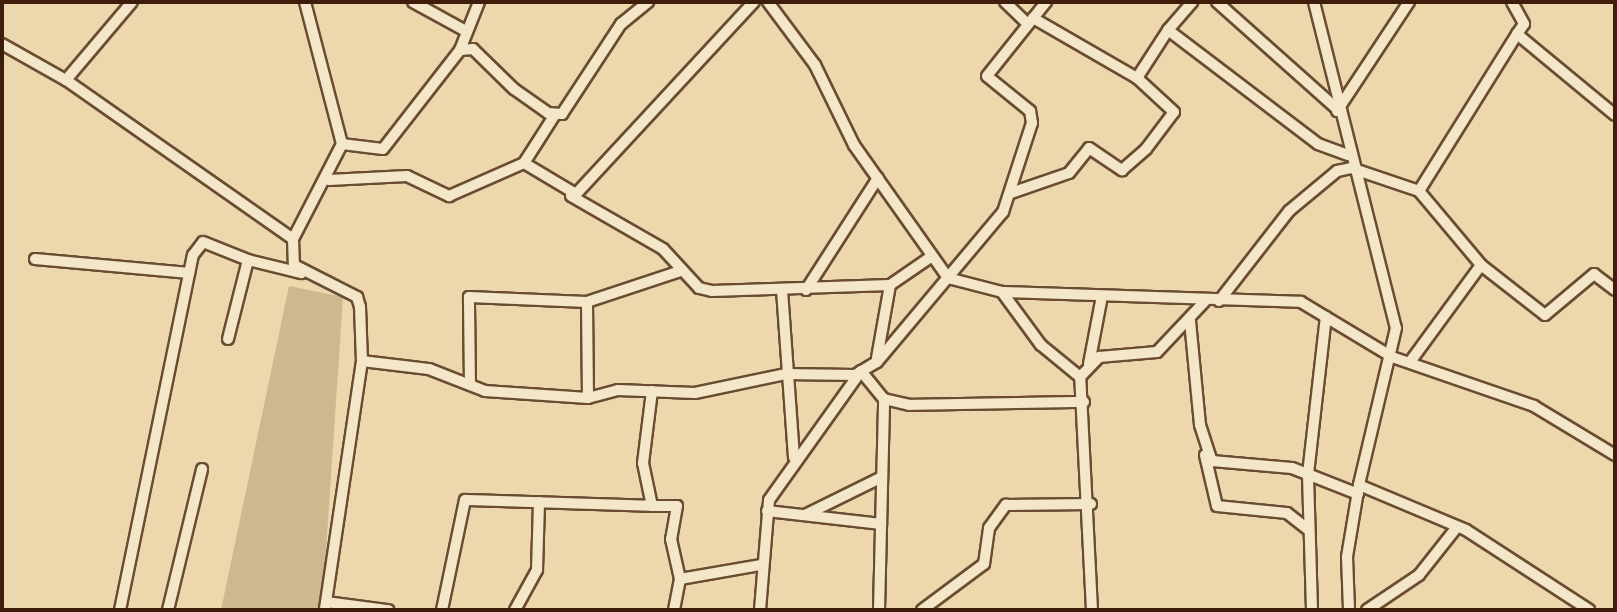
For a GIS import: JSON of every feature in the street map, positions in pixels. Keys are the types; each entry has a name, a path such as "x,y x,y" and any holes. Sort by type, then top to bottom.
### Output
{"street":[{"path":"66,80 132,2"},
{"path":"305,2 342,144 329,180 293,239 294,265 357,297 362,361 326,606 388,610"},
{"path":"413,2 466,31"},
{"path":"342,144 383,149 460,50 479,2"},
{"path":"329,180 407,176 449,196 524,163 621,24 648,2"},
{"path":"571,196 754,2"},
{"path":"768,2 815,65 878,178 948,278 1002,292 1301,302 1392,357 1534,406 1615,455"},
{"path":"1005,2 1031,21 1137,78 1174,112 1146,149 1122,170 1089,148 1069,173 1011,193"},
{"path":"362,361 429,369 470,385 588,398 652,391 695,393 785,374 837,379 861,371 877,362 948,278 1011,193 1030,111 987,76 1046,2"},
{"path":"1137,78 1168,30 1192,2"},
{"path":"1217,2 1249,38 1337,110"},
{"path":"1314,2 1351,168 1396,328 1392,357 1358,490 1347,557 1349,610"},
{"path":"1337,110 1409,2"},
{"path":"1419,191 1524,24 1512,2"},
{"path":"1168,30 1318,144 1348,155"},
{"path":"1517,34 1615,115"},
{"path":"2,44 66,80 293,239"},
{"path":"460,50 473,49 554,116"},
{"path":"524,163 571,196 663,249 681,271 712,291 890,285 932,256"},
{"path":"1219,301 1289,211 1320,181 1351,168 1419,191 1481,265 1545,315 1594,274 1615,290"},
{"path":"806,290 878,178"},
{"path":"120,610 189,273 203,242 248,260 314,276"},
{"path":"35,259 189,273"},
{"path":"228,339 248,260"},
{"path":"1410,362 1481,265"},
{"path":"470,385 469,297 587,302 681,271"},
{"path":"877,362 890,285"},
{"path":"782,290 785,374 794,458"},
{"path":"1002,292 1041,345 1080,377 1091,504 1092,610"},
{"path":"1080,377 1089,364 1102,296"},
{"path":"1089,364 1157,352 1190,321 1206,300"},
{"path":"587,302 588,398"},
{"path":"1312,610 1308,474 1326,317"},
{"path":"1190,321 1204,449 1217,506 1287,513 1309,530"},
{"path":"861,371 884,399 909,405 1084,402"},
{"path":"760,610 760,565 767,511 794,458 861,371"},
{"path":"652,391 643,463 652,506"},
{"path":"879,610 884,399"},
{"path":"1204,449 1219,466 1271,464 1358,490 1457,527 1589,610"},
{"path":"168,610 202,469"},
{"path":"805,515 882,477"},
{"path":"442,610 465,500 677,506 671,539 680,579 674,610"},
{"path":"515,610 537,570 539,502"},
{"path":"922,610 984,564 989,528 1006,505 1091,504"},
{"path":"767,511 881,524"},
{"path":"1367,610 1383,607 1419,575 1457,527"},
{"path":"680,579 760,565"}],"shaded area":[{"path":"289,286 343,297 322,610 221,610"}]}
